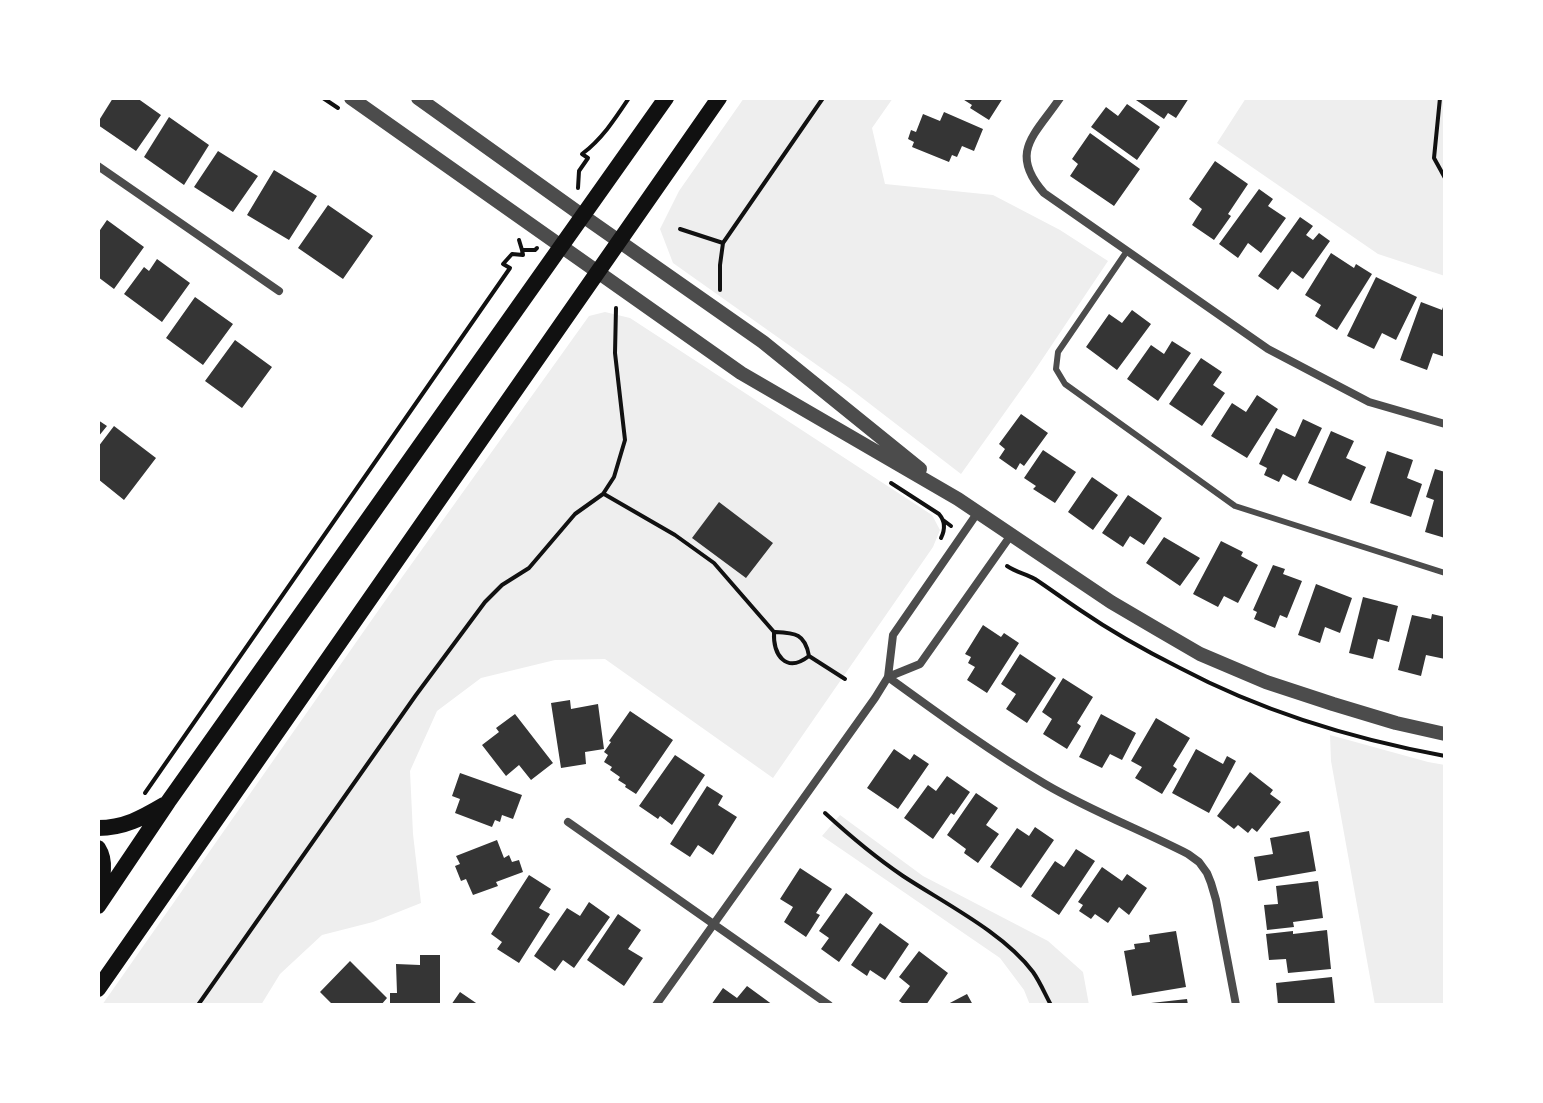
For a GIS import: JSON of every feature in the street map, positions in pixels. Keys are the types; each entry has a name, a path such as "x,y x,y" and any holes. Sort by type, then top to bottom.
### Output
{"main road":[{"path":"98,906 168,802 666,98"},
{"path":"98,989 719,98"},
{"path":"98,828 115,828 138,820 168,802"},
{"path":"98,848 102,855 103,876 98,895"}],"street":[{"path":"351,98 741,373 958,499 1111,602 1200,654 1266,682 1333,704 1445,734"},
{"path":"418,98 763,342 958,499"},
{"path":"1060,98 1030,141 1026,156 1028,172 1044,193 1268,349 1369,402 1445,424"},
{"path":"98,166 279,291"},
{"path":"656,1005 888,677 893,635 978,512"},
{"path":"888,677 920,664 1011,535"},
{"path":"888,677 1021,769 1199,862 1207,873 1216,900 1236,1005"},
{"path":"568,822 829,1005"}],"lane":[{"path":"1127,251 1058,352 1056,369 1065,384 1235,506 1445,573"}],"path":[{"path":"579,178 579,171 588,158 582,154 604,134 629,98"},
{"path":"720,290 723,243 823,98"},
{"path":"1440,98 1434,158 1445,178"},
{"path":"680,229 723,243"},
{"path":"138,799 148,790 501,282 510,268 503,264 512,254 523,255 522,250"},
{"path":"198,1005 485,602 502,585 529,568 575,514 603,494 614,477 625,440 615,353 616,308"},
{"path":"603,494 675,535 714,563 774,632 799,635 807,643 809,656 845,679"},
{"path":"943,520 963,534"},
{"path":"995,557 1013,570"},
{"path":"774,632 773,645 780,657 790,663 801,662 809,656"},
{"path":"825,813 862,846 981,925 1016,953 1034,973 1051,1005"}],"shaded area":[{"path":"744,98 893,98 872,128 885,184 993,195 1060,230 1108,261 961,474 848,387 673,263 660,229 679,191"},
{"path":"1246,98 1445,98 1445,276 1378,254 1217,143"},
{"path":"605,312 630,318 932,515 940,530 933,547 773,778 605,659 555,660 481,678 437,711 410,771 421,903 373,922 322,935 280,974 261,1005 102,1005 589,316"},
{"path":"1330,735 1445,765 1445,1005 1375,1005 1331,761"},
{"path":"840,815 923,876 1048,941 1083,972 1089,1005 1030,1005 1024,990 1000,958 822,836"}],"building":[{"path":"113,98 137,98 161,115 136,151 98,125"},
{"path":"961,98 1003,98 989,120"},
{"path":"1133,98 1189,98 1176,118 1168,113 1164,119"},
{"path":"1127,104 1160,127 1137,160 1091,127 1106,107 1118,116"},
{"path":"944,112 983,129 974,151 962,146 957,157 952,155 949,162 912,147 914,142 908,139 911,130 916,132 923,114 940,121"},
{"path":"169,117 209,145 184,185 144,157"},
{"path":"1090,133 1140,169 1114,206 1070,176 1078,164 1072,159"},
{"path":"218,151 258,176 233,212 194,187"},
{"path":"1215,161 1248,184 1214,240 1192,225 1202,209 1189,199"},
{"path":"274,170 317,196 289,240 247,215"},
{"path":"1259,189 1273,199 1268,206 1286,218 1261,253 1248,243 1238,258 1219,244"},
{"path":"328,205 373,236 343,279 298,248"},
{"path":"1300,217 1313,226 1306,235 1313,240 1319,233 1330,241 1303,279 1292,271 1278,290 1258,276"},
{"path":"107,220 144,247 114,289 98,277 98,233"},
{"path":"1331,253 1354,268 1356,264 1372,274 1337,330 1315,316 1321,305 1305,295"},
{"path":"157,259 190,283 162,322 124,294 144,267 149,271"},
{"path":"1376,277 1417,297 1396,340 1382,333 1374,349 1347,336"},
{"path":"195,297 233,324 203,365 166,338"},
{"path":"1445,301 1445,357 1433,353 1427,370 1400,360 1421,302 1442,310"},
{"path":"1132,310 1151,324 1117,370 1086,347 1109,314 1122,323"},
{"path":"235,340 272,367 242,408 205,381"},
{"path":"1172,341 1191,353 1158,401 1127,379 1151,345 1164,354"},
{"path":"1201,358 1222,372 1213,385 1225,393 1202,426 1169,404"},
{"path":"1257,395 1278,409 1247,458 1211,436 1232,403 1246,412"},
{"path":"1021,414 1048,433 1024,466 1020,463 1016,470 999,458 1005,449 999,444"},
{"path":"1303,419 1322,428 1296,481 1283,474 1279,482 1264,475 1267,468 1259,464 1276,428 1295,437"},
{"path":"98,420 107,426 98,437"},
{"path":"114,426 156,458 124,500 98,479 98,447"},
{"path":"1331,431 1354,441 1346,458 1366,467 1351,501 1308,483"},
{"path":"1043,450 1076,472 1055,503 1033,489 1036,486 1024,478"},
{"path":"1387,451 1413,460 1407,478 1422,484 1411,517 1370,503"},
{"path":"1435,469 1445,472 1445,538 1425,532 1434,500 1426,497"},
{"path":"1092,477 1118,495 1093,530 1068,512"},
{"path":"1128,495 1162,518 1144,545 1130,536 1123,547 1102,533"},
{"path":"719,502 773,543 746,578 692,538"},
{"path":"1164,537 1200,558 1180,586 1146,563"},
{"path":"1221,541 1243,552 1241,556 1258,565 1238,603 1224,596 1218,607 1193,594"},
{"path":"1273,565 1285,569 1283,574 1302,581 1287,618 1280,615 1275,628 1254,619 1257,612 1253,610"},
{"path":"1316,584 1352,598 1340,633 1325,627 1320,643 1298,635"},
{"path":"1363,597 1398,606 1389,642 1378,639 1373,659 1349,653"},
{"path":"1432,614 1445,617 1445,659 1426,655 1421,676 1398,670 1412,615 1431,619"},
{"path":"983,625 1001,637 1004,633 1019,643 987,693 967,680 975,667 968,663 971,657 965,654"},
{"path":"1020,654 1056,678 1027,723 1006,709 1016,694 1001,684"},
{"path":"1063,678 1093,697 1077,723 1081,726 1067,749 1043,734 1052,719 1042,712"},
{"path":"570,700 571,709 598,704 604,749 585,752 586,764 561,768 551,703"},
{"path":"630,711 673,740 636,794 618,780 620,777 604,762 609,741"},
{"path":"515,714 553,763 531,780 519,765 506,776 482,745 499,732 496,728"},
{"path":"1101,714 1136,733 1122,760 1110,754 1102,768 1079,757"},
{"path":"1156,718 1190,738 1173,766 1177,769 1162,794 1135,778 1142,767 1131,761"},
{"path":"894,749 910,760 914,754 929,764 898,809 867,788"},
{"path":"1196,749 1223,764 1227,756 1236,761 1209,813 1172,793"},
{"path":"675,755 705,775 672,825 639,806"},
{"path":"1250,772 1273,790 1270,794 1281,802 1257,832 1252,828 1248,833 1238,825 1234,829 1217,816"},
{"path":"460,773 522,795 513,819 502,815 500,822 495,820 492,827 455,813 460,799 452,796"},
{"path":"947,776 970,792 933,839 904,818 928,785 936,791"},
{"path":"707,786 723,796 718,805 737,817 713,855 698,845 690,857 670,844"},
{"path":"976,793 998,808 986,825 999,834 978,863 947,835"},
{"path":"1035,827 1054,840 1021,888 990,867 1017,828 1029,836"},
{"path":"1309,831 1316,871 1258,881 1254,857 1273,854 1270,838"},
{"path":"497,840 504,858 509,855 512,862 519,860 523,872 473,895 466,879 461,881 455,866 460,864 456,856"},
{"path":"1076,849 1095,861 1059,915 1031,896 1055,861 1064,867"},
{"path":"1102,867 1122,881 1127,874 1147,888 1129,915 1119,907 1108,923 1095,914 1091,919 1079,911 1083,905 1078,902"},
{"path":"800,868 832,889 816,913 820,915 806,937 784,922 793,907 780,899"},
{"path":"529,875 551,889 539,908 550,914 519,963 497,949 502,942 491,934"},
{"path":"1318,881 1323,918 1293,922 1294,927 1267,930 1264,905 1278,904 1276,886"},
{"path":"846,893 873,913 839,962 821,949 829,938 819,931"},
{"path":"589,902 610,917 574,968 563,960 555,971 534,956 567,908 580,916"},
{"path":"618,914 641,930 628,949 643,958 624,986 587,960"},
{"path":"880,923 909,944 885,980 870,970 867,976 851,965"},
{"path":"1327,930 1331,969 1288,973 1286,959 1269,960 1266,934"},
{"path":"1176,931 1186,987 1132,996 1124,951 1135,949 1134,944 1150,942 1149,935"},
{"path":"919,951 948,973 926,1005 905,1005 899,1001 910,986 899,977"},
{"path":"420,955 440,955 440,1005 390,1005 390,993 397,993 396,964 420,965"},
{"path":"350,961 387,998 381,1005 333,1005 320,992"},
{"path":"1332,977 1335,1005 1278,1005 1276,983"},
{"path":"747,986 773,1005 711,1005 723,988 737,998"},
{"path":"460,992 479,1005 451,1005"},
{"path":"967,994 973,1005 946,1005"},
{"path":"1187,999 1188,1005 1151,1005 1151,1003"}]}
